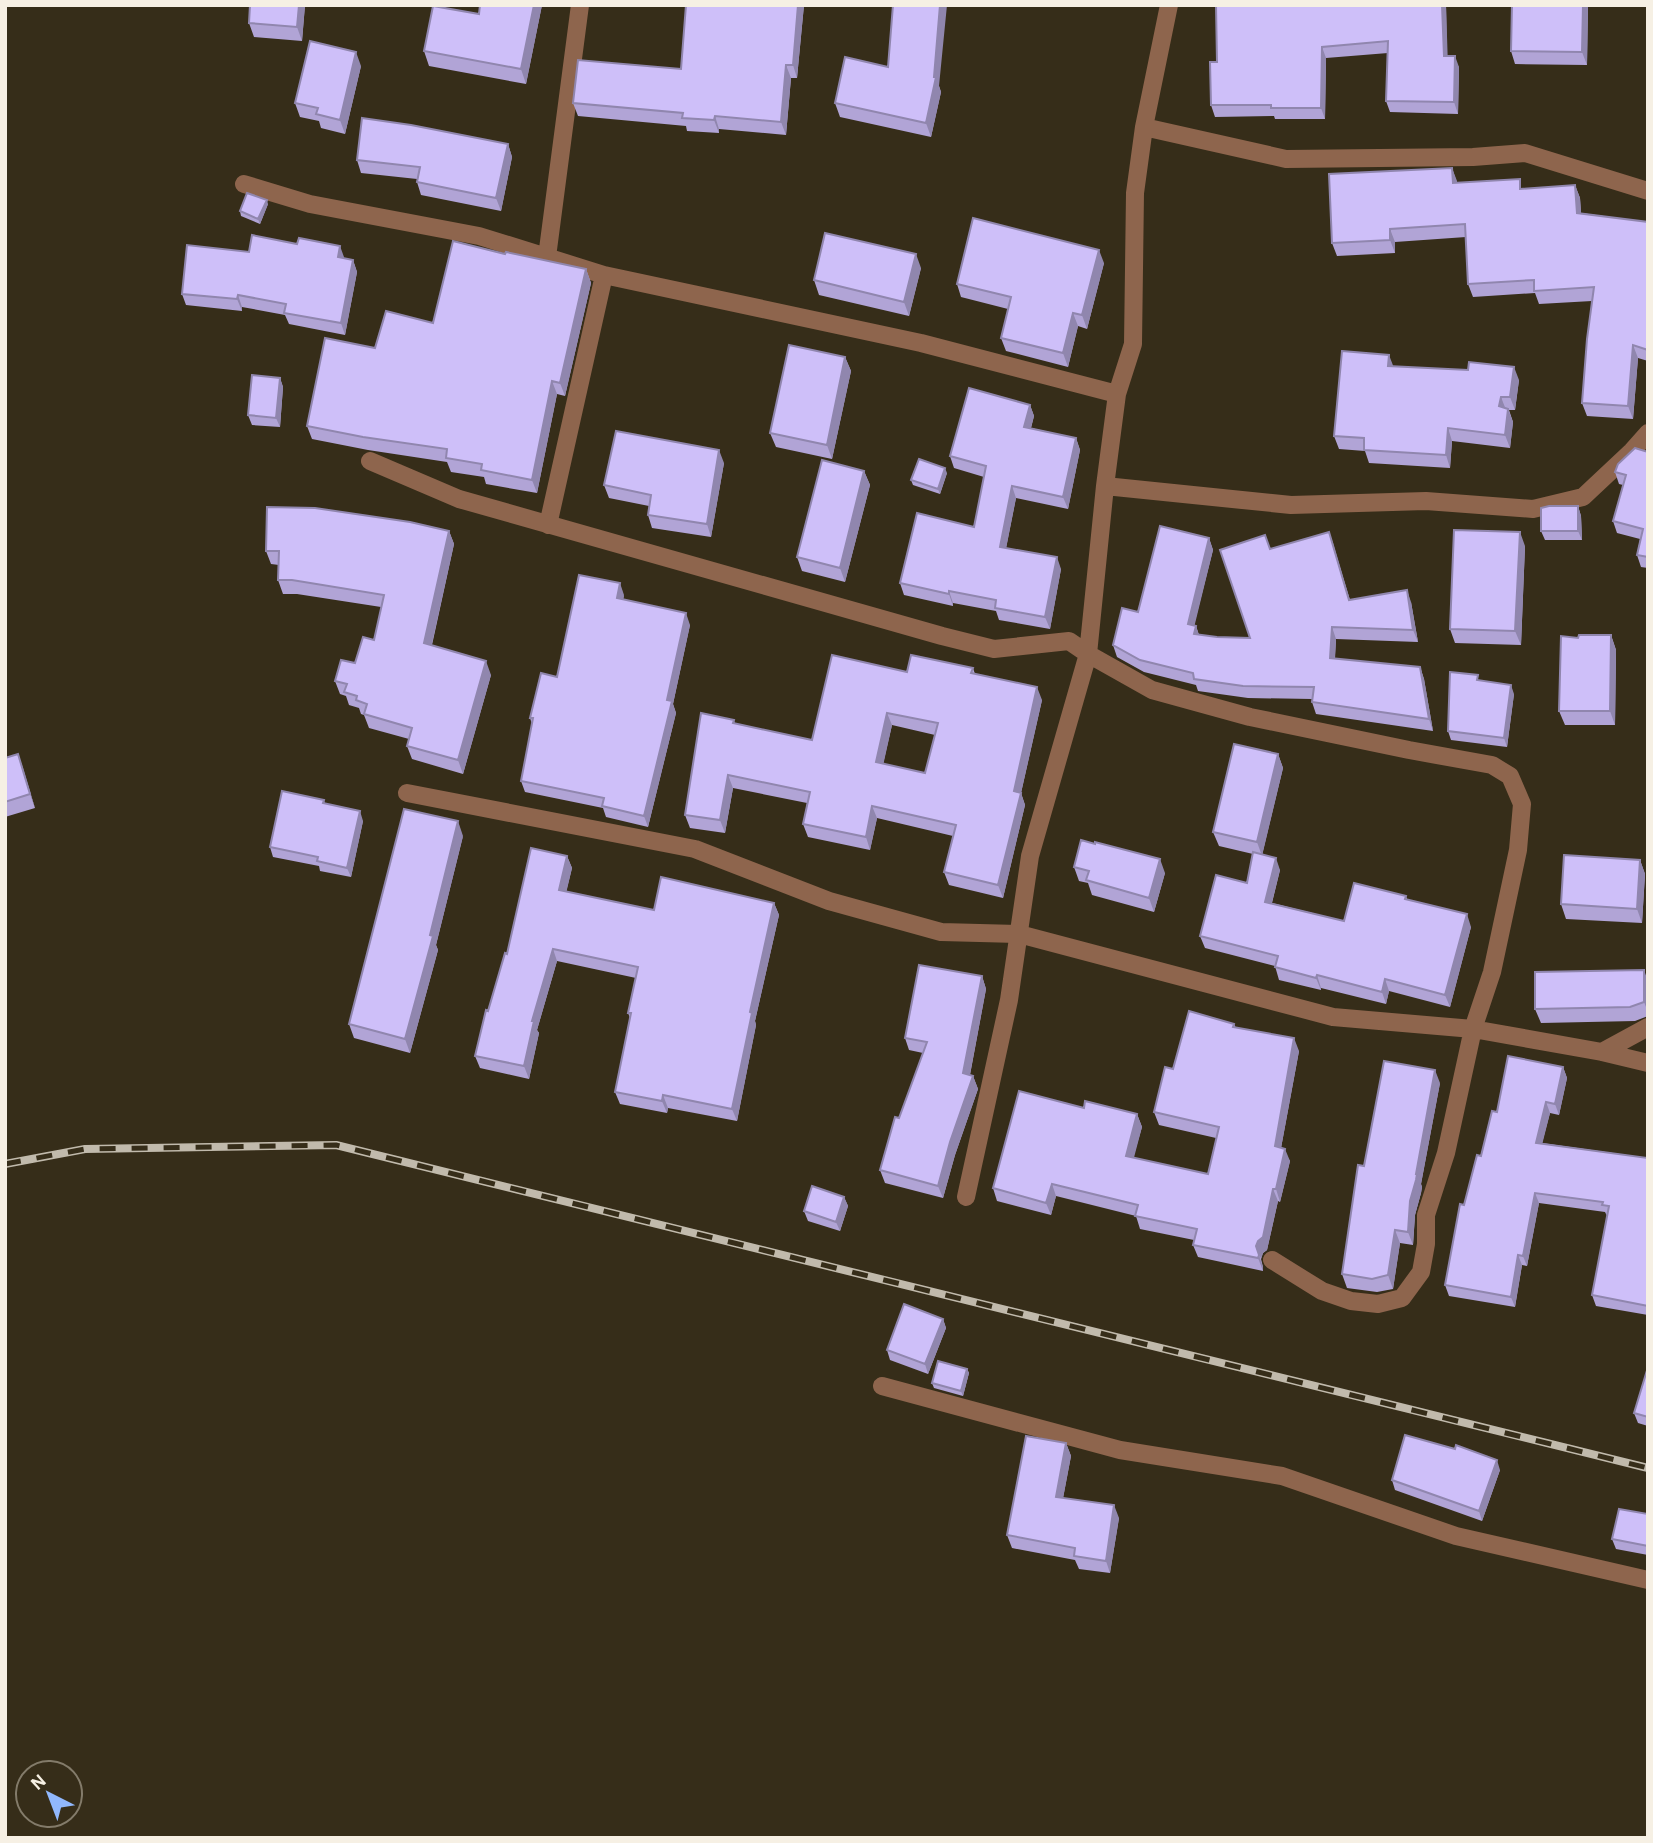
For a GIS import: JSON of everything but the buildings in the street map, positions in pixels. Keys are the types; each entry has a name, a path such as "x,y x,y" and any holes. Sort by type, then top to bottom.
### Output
{"street":[{"path":"547,257 580,5"},
{"path":"966,1197 1009,1000 1030,856 1088,654 1117,394 1133,344 1135,193 1144,127 1169,5"},
{"path":"1144,127 1286,159 1473,158 1525,153 1648,191"},
{"path":"244,184 310,204 479,236 604,275 921,343 1117,394"},
{"path":"548,525 604,275"},
{"path":"1105,486 1291,505 1426,501 1533,509 1583,497 1648,433"},
{"path":"370,461 459,499 968,643 994,649 1069,641 1152,690 1250,717 1492,765 1510,776 1522,804 1518,850 1492,972 1473,1029 1446,1153 1426,1214 1426,1244 1421,1272 1402,1298 1378,1304 1351,1301 1322,1291 1272,1260"},
{"path":"407,793 695,849 828,901 941,932 1019,934 1333,1017 1473,1029 1648,1063"},
{"path":"1602,1052 1648,1027"},
{"path":"882,1386 1120,1450 1282,1476 1456,1536 1648,1580"}],"railway":[{"path":"5,1164 85,1149 336,1145 1648,1468"}]}
